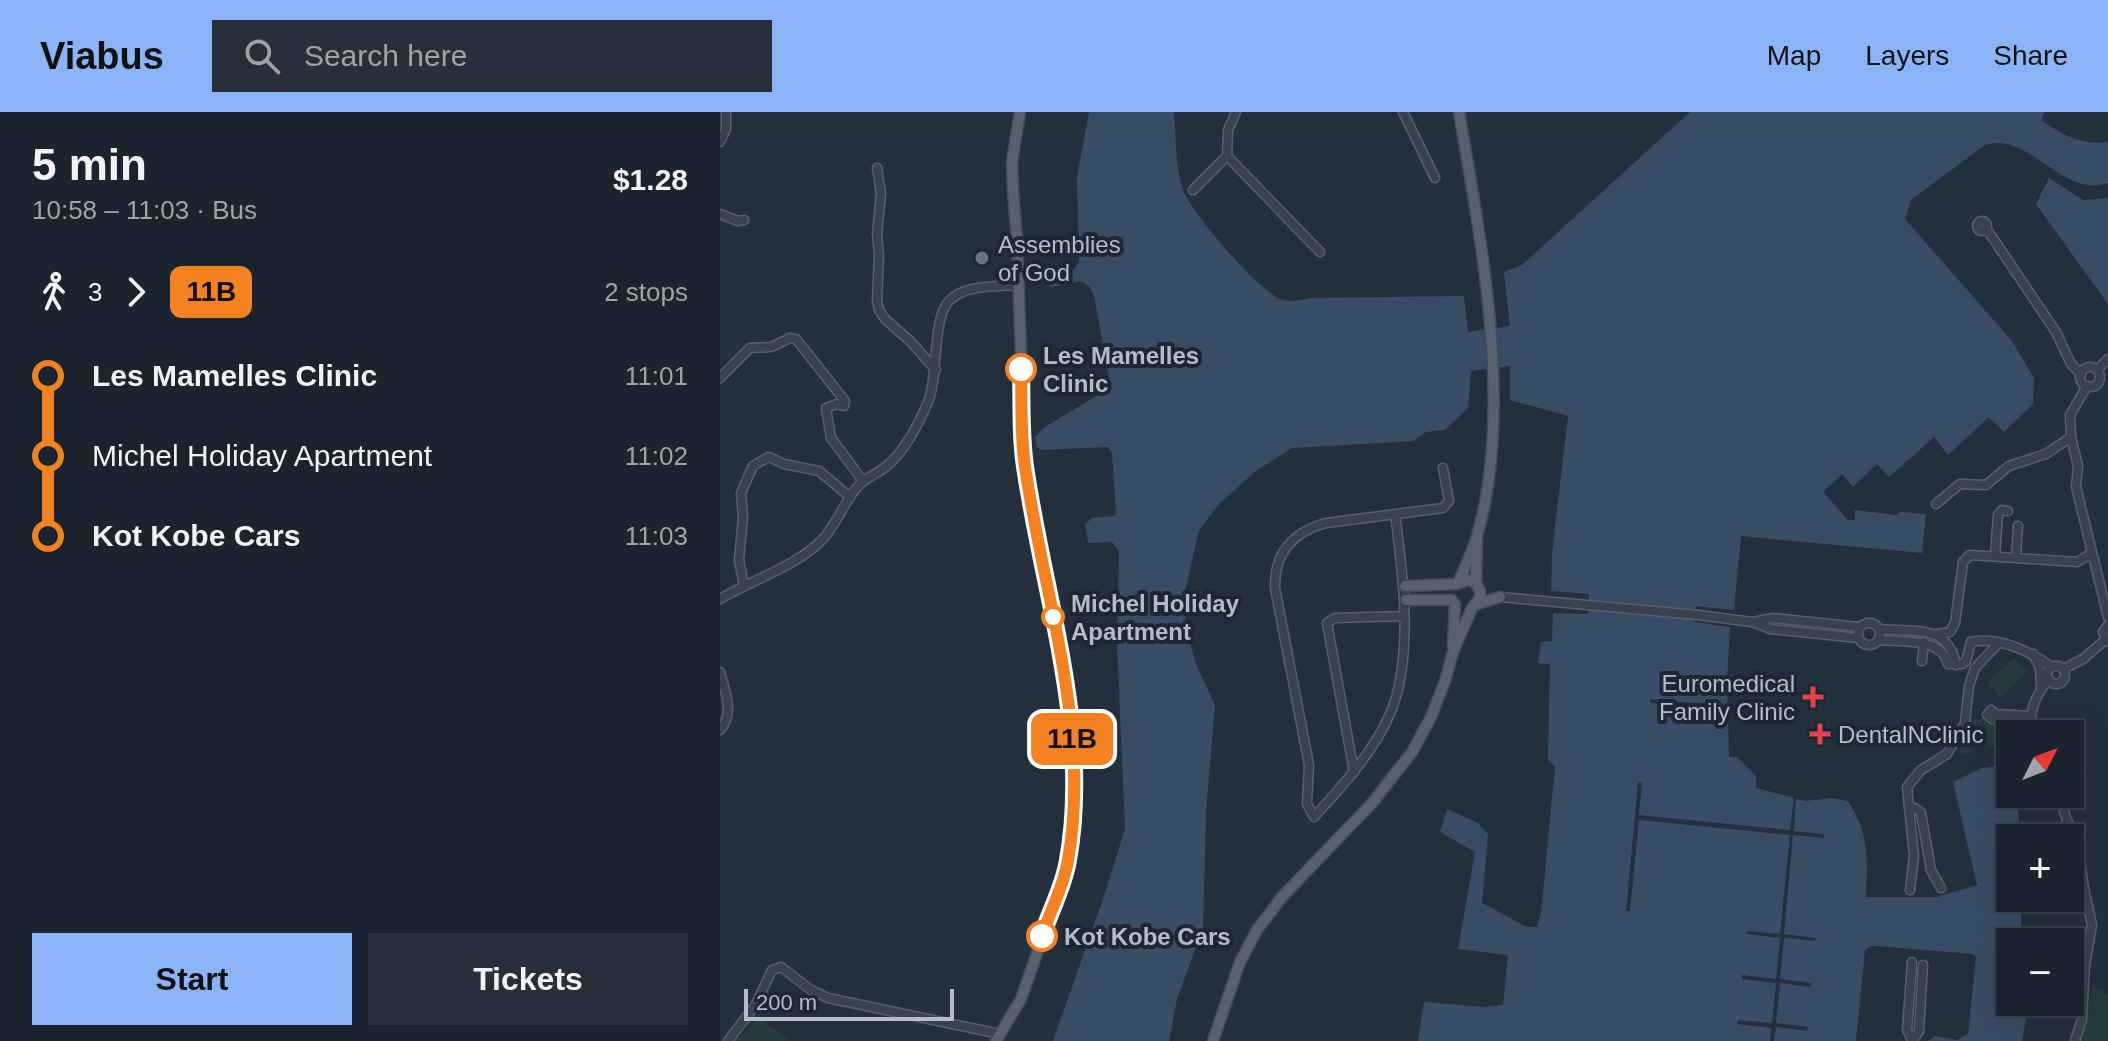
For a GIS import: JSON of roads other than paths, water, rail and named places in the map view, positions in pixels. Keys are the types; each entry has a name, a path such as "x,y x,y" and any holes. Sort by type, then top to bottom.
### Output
{"main road":[{"path":"998,1038 1021,999 1068,864 1073,797 1071,733 1065,684 1025,470 1012,162 1020,112"},
{"path":"1453,652 1452,591 1477,537 1486,495 1492,437 1490,325 1478,215 1459,112"},
{"path":"1213,1041 1240,962 1257,930 1282,897 1373,802 1412,752 1438,700 1453,652 1480,598 1477,537"},
{"path":"1405,586 1468,580 1500,597"},
{"path":"1406,600 1454,602 1463,609 1500,597"}],"street":[{"path":"720,142 726,129 726,112"},
{"path":"1193,190 1227,156 1228,130 1236,112"},
{"path":"1403,112 1435,178"},
{"path":"1227,156 1320,252"},
{"path":"877,168 881,193 877,234 879,310 936,370"},
{"path":"720,214 738,221 744,220"},
{"path":"1986,228 2056,332 2071,364 2087,386 2098,382 2100,376 2097,370"},
{"path":"720,599 815,546 863,481 884,468 912,436 929,400 936,370 940,319 948,302 965,290 1019,285"},
{"path":"720,378 750,348 771,347 790,338 796,339 845,401 844,406 837,404 826,408 831,438 863,481"},
{"path":"2097,370 2108,359"},
{"path":"2081,374 2087,368 2097,370"},
{"path":"2087,386 2070,415 2071,437 2078,466 2076,487 2108,617"},
{"path":"1936,504 1960,484 1986,485 2009,466 2046,454 2071,437"},
{"path":"744,586 739,560 743,517 741,493 753,466 769,457 784,464 819,471 850,497"},
{"path":"1395,514 1406,600 1401,670 1390,714 1354,772 1314,817 1307,804 1309,765 1275,576 1278,560 1295,537 1308,528 1326,523 1395,514 1439,509 1447,505 1443,468"},
{"path":"1995,556 1998,515 2002,510 2008,511"},
{"path":"2016,556 2018,526"},
{"path":"1752,622 1773,618 1859,627 1870,622 1879,629 1937,634 1950,632 1955,623 1965,558 1970,555 2077,562 2092,553"},
{"path":"1500,597 1752,622 1771,629 1858,638 1866,645 1878,640 1928,645 1948,642 1957,630 1960,585"},
{"path":"1354,772 1327,623 1335,618 1404,616"},
{"path":"1952,664 1962,664 1967,659 1971,642 1999,643 2031,652 2052,667 2063,669 2107,641 2103,632 2108,625"},
{"path":"1858,638 1859,627"},
{"path":"1878,640 1879,629"},
{"path":"1922,661 1928,645 1924,633"},
{"path":"1937,634 1948,642 1954,654 1952,664"},
{"path":"1910,890 1914,856 1907,787 1921,770 1947,754 1965,723 1969,686 1975,668 1999,643"},
{"path":"1928,645 1943,653 1952,664"},
{"path":"2031,652 2040,668 2041,688"},
{"path":"2052,667 2048,671 2049,679 2056,684 2065,677 2063,669"},
{"path":"720,672 728,712 728,721 720,730"},
{"path":"2031,720 2041,688 2049,679"},
{"path":"1995,714 2031,716"},
{"path":"1909,808 1921,813 1931,870 1941,888"},
{"path":"2064,808 2078,841 2092,925 2085,965 2082,1019 2075,1041"},
{"path":"1912,962 1907,1030 1912,1040 1919,1031 1923,965"},
{"path":"728,1041 756,1004 772,970 781,967 811,990 828,998 998,1038"}],"water":[{"path":"1089,112 1174,112 1178,169 1187,198 1210,230 1269,292 1280,299 1292,301 1311,298 1464,296 1468,332 1510,326 1504,272 1522,265 1690,112 2045,112 2041,120 2065,135 2081,141 2108,142 2108,183 2091,185 2076,182 2017,147 2001,143 1985,145 1911,200 1905,219 2012,341 2034,378 2033,404 2004,432 1989,417 1948,455 1934,437 1889,477 1877,464 1853,487 1842,474 1823,492 1848,520 1855,520 1855,510 1896,515 1901,512 1926,514 1922,553 1741,536 1734,610 1696,606 1694,622 1730,627 1727,681 1729,757 1737,757 1756,776 1756,788 1805,801 1831,798 1848,801 1864,836 1866,897 1937,897 1977,885 1953,782 1982,768 1996,766 1996,808 2018,808 2019,824 1996,824 1996,912 2021,912 2021,928 1996,928 1996,1016 2027,1016 2022,1041 1928,1041 1935,1036 1957,1040 1968,1034 1976,957 1973,954 1870,946 1865,951 1856,1041 1418,1041 1424,1002 1483,1007 1503,1005 1508,955 1458,949 1475,852 1440,832 1447,809 1478,823 1488,834 1482,903 1527,927 1537,927 1541,913 1555,767 1548,759 1550,664 1538,663 1541,642 1552,641 1553,613 1588,614 1589,594 1551,591 1552,553 1568,416 1510,400 1510,366 1471,371 1468,408 1445,430 1426,432 1413,441 1292,448 1256,471 1220,503 1199,530 1186,588 1185,625 1196,664 1215,705 1206,813 1203,928 1177,999 1169,1041 1053,1041 1125,829 1117,643 1119,551 1112,542 1088,543 1085,524 1092,518 1114,516 1116,513 1112,453 1108,447 1042,450 1037,447 1035,437 1045,427 1111,387 1090,287 1082,281 1050,287 1046,281 1050,275 1074,270 1079,262 1077,177"},
{"path":"2049,178 2083,200 2108,198 2108,304 2036,204"}],"place":[{"name":"Assemblies of God","path":"982,258"},
{"name":"Les Mamelles Clinic","path":"1021,369"},
{"name":"Michel Holiday Apartment","path":"1053,617"},
{"name":"Euromedical Family Clinic","path":"1813,697"},
{"name":"DentalNClinic","path":"1820,734"},
{"name":"Kot Kobe Cars","path":"1042,936"}]}
